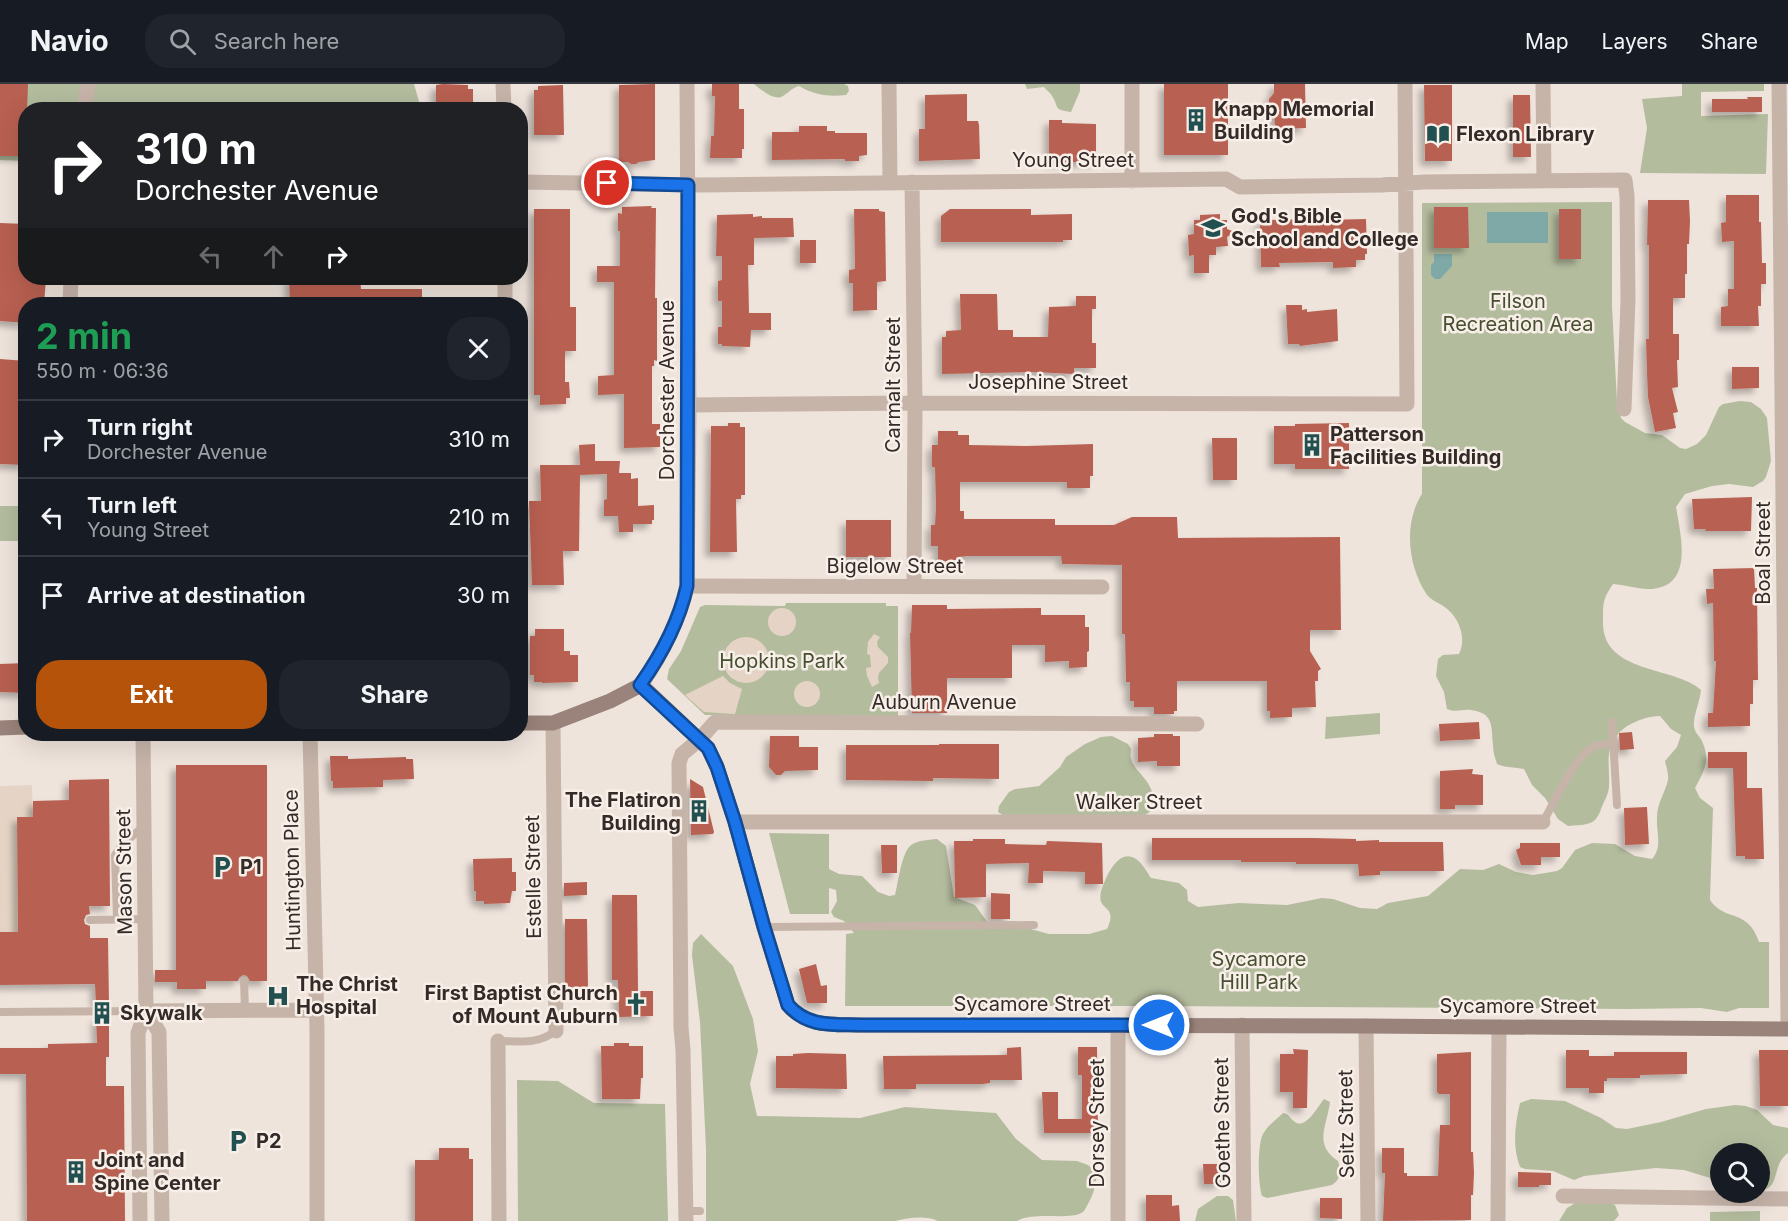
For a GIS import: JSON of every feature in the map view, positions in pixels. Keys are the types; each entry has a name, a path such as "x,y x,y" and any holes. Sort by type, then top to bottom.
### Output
{"main road":[{"path":"528,723 553,723 610,701 640,685"},
{"name":"Sycamore Street","path":"640,685 708,748 717,767 735,822 788,1005 804,1019 819,1023 861,1025 1788,1029"},
{"path":"0,728 18,728"}],"street":[{"path":"85,102 88,84"},
{"path":"503,84 504,102"},
{"name":"Dorchester Avenue","path":"640,685 664,648 683,605 687,586 687,84"},
{"path":"889,84 890,183"},
{"path":"1132,84 1132,181"},
{"path":"1405,84 1406,182"},
{"path":"1543,84 1544,181"},
{"name":"Boal Street","path":"1779,84 1788,1021"},
{"name":"Young Street","path":"528,182 688,185 1226,179 1240,187 1382,185 1406,182 1625,180 1628,196 1628,279 1624,410"},
{"name":"Carmalt Street","path":"912,182 915,403 914,587"},
{"name":"Josephine Street","path":"688,405 1407,404 1406,182"},
{"name":"Bigelow Street","path":"687,586 1102,586"},
{"name":"Auburn Avenue","path":"699,740 715,722 1197,724"},
{"name":"Estelle Street","path":"553,723 556,1031"},
{"path":"690,1215 681,1027 679,763 682,754 699,740"},
{"name":"Mason Street","path":"140,1221 138,1033 146,1011 143,741"},
{"name":"Huntington Place","path":"310,741 316,1010 317,1221"},
{"name":"Walker Street","path":"735,822 1544,822"},
{"path":"146,1011 316,1010"},
{"name":"Mason Street","path":"146,1011 159,1032 162,1221"},
{"name":"Dorsey Street","path":"1118,1025 1118,1221"},
{"name":"Goethe Street","path":"1242,1025 1244,1221"},
{"name":"Seitz Street","path":"1366,1026 1368,1221"},
{"path":"1497,1221 1499,1027"},
{"path":"498,1041 499,1221"},
{"path":"1563,1196 1788,1199"}],"lane":[{"path":"1612,722 1617,805"},
{"path":"1544,822 1574,768 1589,749 1597,745 1613,744"},
{"path":"117,919 115,855 122,845 144,826"},
{"path":"90,920 145,919"},
{"path":"764,927 1034,925"},
{"path":"244,981 245,1010"},
{"path":"0,1012 146,1011"},
{"path":"498,1041 535,1041 545,1039 556,1031"}],"green space":[{"path":"0,84 414,84 419,102 18,102 18,161 0,160"},
{"path":"754,84 844,84 848,86 849,91 846,95 828,95 799,86 778,98 767,94"},
{"path":"1025,84 1080,84 1080,91 1071,112 1059,109 1044,87 1027,89"},
{"path":"1682,84 1764,84 1764,91 1701,92 1701,116 1768,114 1766,174 1640,173 1647,128 1642,99 1682,96"},
{"path":"1612,202 1612,306 1617,402 1621,418 1645,433 1662,435 1680,448 1686,449 1697,444 1706,435 1719,407 1723,404 1751,402 1761,409 1767,418 1771,461 1763,481 1753,487 1729,484 1712,486 1685,494 1676,507 1682,546 1678,571 1672,581 1662,587 1646,589 1613,584 1604,602 1603,623 1606,640 1615,652 1642,667 1689,682 1701,690 1694,727 1704,746 1706,764 1695,788 1700,798 1713,808 1710,900 1716,907 1749,924 1759,942 1769,942 1769,1008 1739,1008 1727,1012 1701,1008 845,1006 846,934 854,933 844,921 834,917 831,912 837,901 836,890 829,888 829,914 790,914 769,833 829,834 829,869 839,874 862,876 878,892 889,896 895,895 902,863 909,847 918,842 937,839 946,846 954,897 975,905 988,923 1023,927 1049,934 1089,934 1107,929 1110,915 1100,898 1101,892 1113,866 1118,860 1129,856 1142,865 1151,878 1179,883 1187,890 1188,901 1198,907 1239,903 1287,905 1322,898 1333,899 1360,908 1377,909 1388,903 1428,896 1460,869 1483,870 1499,864 1516,872 1533,875 1557,871 1562,868 1575,850 1592,843 1615,844 1635,856 1652,859 1658,844 1658,807 1668,780 1665,761 1677,747 1681,735 1671,729 1660,716 1644,719 1620,731 1609,752 1609,786 1596,818 1582,825 1568,826 1558,819 1545,798 1532,785 1524,769 1497,764 1490,722 1484,714 1468,710 1447,709 1444,692 1436,676 1438,659 1443,655 1459,654 1462,635 1451,612 1427,595 1416,571 1410,545 1412,518 1422,494 1422,203"},
{"path":"0,506 18,506 18,541 0,541"},
{"name":"Hopkins Park","path":"786,603 886,603 886,606 898,606 898,716 705,715 667,679 669,669 681,651 700,607 705,605 785,606"},
{"path":"1380,713 1380,734 1325,739 1326,717"},
{"path":"1112,736 1128,744 1133,764 1151,788 1154,796 1154,809 1145,815 1003,815 998,812 999,806 1009,792 1039,786 1060,767 1066,757 1085,744 1101,737"},
{"path":"701,934 733,966 753,1019 758,1051 750,1084 757,1116 860,1118 905,1107 996,1113 1016,1139 1042,1160 1077,1161 1097,1172 1093,1192 1083,1212 1070,1216 1033,1217 1017,1221 938,1221 911,1218 895,1221 706,1221 706,1149 700,1022 692,955 693,943"},
{"path":"517,1080 558,1081 594,1103 665,1104 668,1221 518,1221"},
{"path":"1324,1099 1330,1102 1324,1142 1330,1155 1338,1161 1339,1177 1332,1185 1267,1198 1262,1196 1259,1155 1265,1131 1283,1113 1299,1124 1303,1123"},
{"path":"1531,1099 1565,1101 1601,1118 1616,1128 1627,1129 1706,1109 1735,1105 1746,1106 1757,1110 1773,1125 1788,1128 1788,1153 1779,1164 1770,1187 1770,1143 1710,1143 1710,1178 1684,1170 1656,1168 1584,1176 1574,1180 1553,1171 1520,1167 1515,1135 1520,1103"},
{"path":"1217,1196 1228,1196 1233,1200 1236,1221 1195,1221 1198,1209"},
{"path":"1577,1202 1610,1203 1615,1205 1619,1215 1614,1221 1559,1221 1567,1208"},
{"path":"1760,1211 1760,1221 1710,1221 1710,1212"}],"shaded area":[{"path":"782,608 792,612 796,622 792,632 782,636 772,632 768,622 772,612"},
{"path":"874,634 880,637 877,642 878,647 888,657 888,663 879,673 879,683 872,687 866,668 871,667 870,655 867,654 868,642"},
{"path":"746,637 762,644 769,660 762,676 746,683 730,676 723,660 730,644"},
{"path":"723,676 730,683 742,689 735,714 704,712 685,695"},
{"path":"807,681 816,685 820,694 816,703 807,707 798,703 794,694 798,685"},
{"path":"32,785 33,817 17,817 18,932 0,932 0,786"}],"water":[{"path":"1487,212 1548,212 1548,243 1487,243"},
{"path":"1434,254 1452,254 1452,266 1440,279 1435,279 1431,275"}],"building":[{"path":"0,84 28,84 27,102 18,102 18,156 0,156"},
{"path":"655,84 655,160 636,164 619,162 619,85"},
{"path":"712,84 739,84 739,109 744,109 742,158 710,158 711,136 714,136 715,96 712,96"},
{"name":"Knapp Memorial Building","path":"1164,84 1228,84 1228,155 1164,155"},
{"path":"1274,84 1305,84 1306,128 1275,129 1274,110 1269,104 1269,99 1274,93"},
{"path":"436,85 468,85 468,89 473,89 473,102 436,102"},
{"path":"563,85 564,135 534,135 534,90 538,90 538,86"},
{"name":"Flexon Library","path":"1424,85 1452,85 1452,161 1425,161"},
{"path":"967,94 967,121 978,121 979,125 980,159 919,161 919,129 925,129 925,95"},
{"path":"1513,95 1530,95 1531,157 1513,157"},
{"path":"1747,97 1762,97 1762,112 1712,112 1712,99 1748,99"},
{"path":"1049,120 1062,120 1062,123 1096,124 1096,162 1049,162"},
{"path":"799,126 827,126 827,131 835,131 835,133 867,133 867,155 859,156 859,161 845,161 845,159 772,160 772,132 799,132"},
{"path":"1726,195 1759,195 1762,263 1766,263 1766,284 1761,284 1761,306 1758,306 1759,326 1721,326 1721,307 1728,306 1728,289 1734,289 1734,241 1722,242 1721,223 1726,222"},
{"path":"1648,200 1689,200 1690,221 1685,298 1673,298 1673,334 1679,334 1678,387 1672,388 1678,412 1673,413 1676,428 1655,432 1648,397 1647,373 1646,339 1649,339"},
{"path":"652,206 651,208 656,208 657,361 654,360 654,366 652,366 652,424 660,424 660,447 624,448 624,394 598,395 598,376 614,375 614,282 597,282 597,266 620,266 618,213 622,214 622,207"},
{"path":"1434,207 1468,207 1469,248 1434,248"},
{"path":"534,209 570,209 570,307 576,307 576,351 565,351 565,382 569,382 570,398 566,398 566,404 540,405 540,395 534,395"},
{"path":"854,209 879,209 885,212 886,281 877,282 877,310 853,311 853,283 849,283 849,270 855,269"},
{"path":"950,209 1031,209 1031,215 1072,214 1072,240 1063,240 1063,242 941,242 941,216"},
{"path":"1559,209 1581,209 1581,259 1559,259"},
{"path":"753,214 753,217 762,216 762,218 793,218 794,237 754,238 754,265 748,265 749,313 771,313 771,330 751,330 750,347 722,346 718,344 718,327 722,327 722,301 718,301 718,281 722,280 722,256 716,256 717,215"},
{"path":"1220,214 1220,220 1227,220 1227,229 1235,232 1227,237 1228,246 1216,247 1216,255 1209,255 1209,273 1194,273 1194,255 1189,256 1188,235 1194,234 1194,220 1200,220 1200,215"},
{"path":"1366,219 1367,254 1365,254 1365,260 1356,260 1356,267 1333,268 1333,262 1279,263 1280,267 1261,267 1260,220"},
{"path":"0,223 18,224 18,285 45,285 45,297 18,297 18,322 0,321"},
{"path":"800,240 816,240 816,263 800,263"},
{"path":"289,285 361,285 361,289 422,289 422,297 290,297"},
{"path":"960,294 997,294 998,330 1013,330 1013,337 1048,337 1049,307 1076,306 1076,296 1096,296 1096,309 1092,309 1092,343 1096,343 1096,368 1074,368 1074,374 1034,372 942,374 942,337 946,337 946,331 961,330"},
{"path":"1286,305 1302,305 1302,310 1307,309 1307,312 1337,309 1338,341 1300,346 1299,344 1288,344"},
{"path":"0,359 18,360 18,465 0,464"},
{"path":"1732,367 1759,367 1759,388 1732,389"},
{"path":"728,423 740,423 740,427 745,427 745,495 741,495 741,499 736,499 737,552 710,552 711,426 728,426"},
{"name":"Patterson Facilities Building","path":"1349,423 1349,469 1295,469 1295,464 1274,464 1274,426"},
{"path":"938,431 958,431 958,435 969,435 969,445 1093,444 1093,476 1090,476 1090,488 1067,488 1067,482 960,482 960,511 964,511 964,519 1055,519 1055,525 1114,525 1132,517 1177,517 1178,538 1340,537 1341,630 1310,630 1310,651 1321,669 1318,671 1318,681 1315,681 1316,707 1292,708 1292,717 1270,718 1270,711 1267,711 1267,681 1177,681 1177,711 1174,711 1174,714 1154,714 1154,707 1134,707 1134,701 1130,701 1130,682 1126,682 1125,634 1122,634 1122,565 1062,564 1061,556 968,556 958,557 958,561 938,561 938,546 931,546 931,525 935,525 936,507 932,445 938,445"},
{"path":"1212,438 1237,438 1237,480 1213,480"},
{"path":"595,444 595,461 620,461 619,473 631,473 631,479 638,478 638,506 654,505 654,520 652,524 633,524 633,532 619,532 618,516 604,516 607,474 580,475 579,551 563,551 564,585 532,585 529,501 541,501 540,465 580,465 579,445"},
{"path":"1752,497 1751,531 1694,529 1692,499"},
{"path":"846,520 891,520 891,557 846,557"},
{"path":"1754,568 1755,588 1757,588 1758,680 1753,680 1750,726 1708,727 1708,713 1713,713 1716,661 1714,661 1713,603 1707,604 1706,589 1714,589 1713,569"},
{"path":"912,605 947,605 947,609 1041,608 1041,615 1085,615 1085,627 1089,627 1087,667 1069,668 1069,661 1045,662 1045,645 1012,645 1012,678 947,678 947,713 912,713 910,633"},
{"path":"535,629 564,629 564,651 570,651 570,655 578,655 578,682 534,682 534,675 530,675 530,636 535,636"},
{"path":"18,663 18,693 0,692 0,664"},
{"path":"1479,722 1480,739 1440,741 1439,724"},
{"path":"1632,732 1634,749 1620,750 1619,733"},
{"path":"1154,734 1180,736 1180,766 1157,766 1157,761 1138,762 1138,738 1154,737"},
{"path":"770,736 799,736 799,747 818,747 818,770 785,771 781,775 776,775 769,767"},
{"path":"999,744 999,779 846,780 846,745"},
{"path":"1708,752 1747,752 1747,788 1762,788 1764,859 1745,859 1745,856 1736,856 1733,768 1708,768"},
{"path":"330,756 348,756 348,759 406,757 406,759 413,759 414,779 383,780 383,787 333,788"},
{"name":"P1","path":"176,765 267,765 267,981 250,981 247,976 243,975 238,981 206,981 206,989 177,989 177,982 155,982 155,970 176,970"},
{"path":"1473,769 1472,774 1483,775 1483,805 1455,805 1455,809 1440,809 1440,771"},
{"path":"109,779 110,906 89,906 90,914 86,915 84,920 85,924 90,926 90,938 108,938 109,1005 96,1005 95,984 0,985 0,932 18,932 17,817 33,817 33,801 69,800 69,780"},
{"name":"The Flatiron Building","path":"690,779 703,787 713,834 691,835"},
{"path":"1647,807 1649,844 1625,845 1624,808"},
{"path":"1152,838 1313,838 1379,840 1379,842 1443,842 1444,871 1380,871 1380,875 1359,876 1358,864 1152,860"},
{"path":"973,839 1005,839 1005,844 1046,845 1047,841 1102,843 1103,884 1085,884 1085,872 1043,871 1043,883 1028,883 1029,863 986,864 986,897 955,898 954,841 973,841"},
{"path":"1520,843 1560,843 1560,857 1541,857 1541,865 1521,865 1516,850 1520,848"},
{"path":"881,845 897,845 897,873 882,873"},
{"path":"512,858 512,872 516,872 516,891 512,891 510,903 484,904 484,901 476,901 473,859"},
{"path":"587,882 587,895 564,896 564,883"},
{"path":"991,893 1010,894 1010,919 991,919"},
{"path":"612,895 637,895 638,991 653,991 653,1016 619,1017 618,980 612,980"},
{"path":"565,919 587,919 588,987 565,987"},
{"path":"816,964 821,986 827,985 827,1003 807,1003 799,969"},
{"name":"Joint and Spine Center","path":"96,1018 109,1018 106,1086 124,1086 125,1221 27,1221 26,1074 0,1074 0,1048 48,1048 48,1044 97,1043"},
{"path":"614,1043 643,1046 643,1078 641,1078 640,1099 602,1099 601,1046 614,1046"},
{"path":"1021,1047 1022,1080 990,1080 990,1083 982,1084 916,1084 916,1089 884,1089 883,1056 1007,1055 1007,1048"},
{"path":"1078,1047 1097,1047 1098,1133 1044,1133 1042,1092 1058,1092 1058,1119 1082,1119 1082,1075 1078,1075"},
{"path":"1293,1049 1308,1050 1307,1108 1293,1108 1293,1092 1280,1092 1280,1054 1294,1054"},
{"path":"1566,1050 1589,1050 1589,1056 1614,1056 1614,1052 1687,1052 1687,1074 1607,1078 1607,1081 1604,1081 1604,1093 1589,1093 1589,1088 1566,1088"},
{"path":"1759,1050 1788,1050 1788,1106 1760,1106"},
{"path":"1471,1052 1471,1152 1473,1152 1474,1173 1471,1220 1383,1221 1385,1173 1382,1173 1382,1148 1404,1148 1404,1173 1407,1173 1407,1176 1438,1176 1440,1125 1450,1125 1450,1094 1437,1092 1437,1054"},
{"path":"808,1053 846,1054 847,1089 776,1088 776,1056"},
{"path":"439,1148 469,1148 469,1159 473,1159 473,1221 415,1221 415,1160 439,1160"},
{"path":"1203,1164 1221,1164 1221,1184 1204,1184"},
{"path":"1518,1172 1551,1173 1551,1185 1518,1187"},
{"path":"1146,1195 1172,1195 1172,1206 1179,1205 1180,1221 1146,1221"},
{"path":"1320,1198 1342,1198 1342,1219 1320,1218"}],"place":[{"name":"Knapp Memorial Building","path":"1196,120"},
{"name":"Flexon Library","path":"1438,134"},
{"name":"God's Bible School and College","path":"1213,228"},
{"name":"Patterson Facilities Building","path":"1312,445"},
{"name":"The Flatiron Building","path":"699,811"},
{"name":"P1","path":"222,867"},
{"name":"The Christ Hospital","path":"278,996"},
{"name":"First Baptist Church of Mount Auburn","path":"636,1004"},
{"name":"Skywalk","path":"102,1013"},
{"name":"P2","path":"238,1141"},
{"name":"Joint and Spine Center","path":"76,1172"}],"route":[{"path":"607,183 688,185 687,586 683,605 664,648 640,685 708,748 717,767 788,1005 804,1019 819,1023 1159,1025"}],"park label":[{"name":"Filson Recreation Area","path":"1518,312"},
{"name":"Sycamore Hill Park","path":"1259,970"}]}
